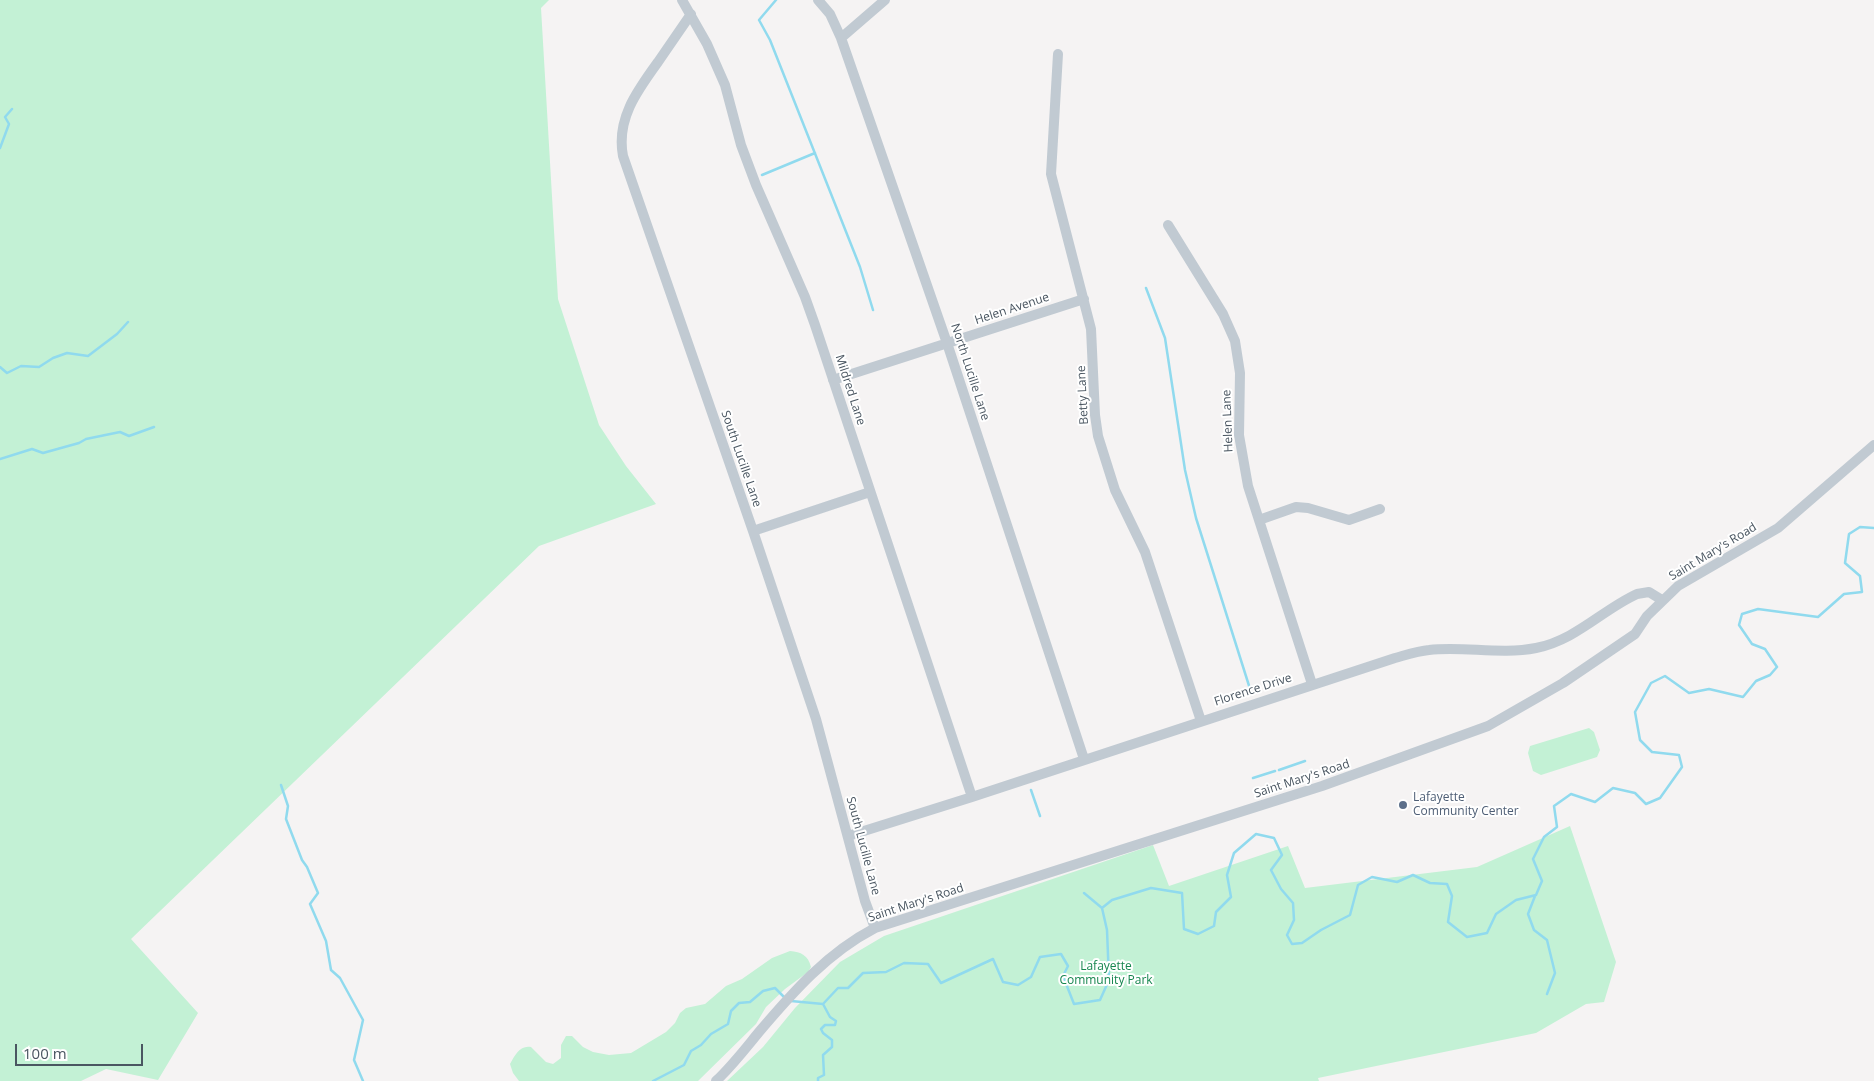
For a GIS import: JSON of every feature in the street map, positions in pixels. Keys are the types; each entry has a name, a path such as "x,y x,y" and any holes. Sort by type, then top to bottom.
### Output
{"street":[{"name":"Mildred Lane","path":"682,0 707,44 725,85 741,145 756,185 805,298 972,797"},
{"name":"North Lucille Lane","path":"818,0 830,14 841,38 947,343 1084,759"},
{"path":"841,38 885,0"},
{"name":"South Lucille Lane","path":"691,14 633,98 624,122 621,144 630,178 753,531 816,719 865,902 875,928"},
{"name":"Betty Lane","path":"1058,54 1051,174 1084,299 1092,340 1096,425 1105,463 1115,490 1145,552 1201,721"},
{"name":"Helen Lane","path":"1168,225 1223,314 1235,341 1240,373 1240,449 1248,486 1312,684"},
{"name":"Helen Avenue","path":"833,380 1084,299"},
{"name":"Saint Mary's Road","path":"716,1081 730,1068 799,986 841,949 875,928 1322,786 1488,726 1563,684 1635,634 1647,616 1662,600 1689,578 1778,528 1874,445"},
{"path":"753,531 870,492"},
{"path":"1259,520 1296,507 1308,508 1349,520 1380,509"},
{"name":"Florence Drive","path":"848,836 1395,658 1428,650 1519,650 1536,648 1572,635 1637,594 1649,592 1662,600"}],"green space":[{"path":"0,0 549,0 541,8 558,299 599,425 626,466 656,504 539,546 131,939 198,1013 158,1080 106,1069 81,1081 0,1081"},
{"path":"1589,728 1594,732 1600,750 1597,757 1541,775 1533,771 1528,753 1530,746"},
{"name":"Lafayette Community Park","path":"1570,826 1616,962 1604,1002 1586,1004 1536,1033 1318,1078 1319,1081 727,1081 763,1047 795,1008 840,962 884,936 1153,845 1169,886 1288,846 1305,888 1477,867"},
{"path":"790,951 801,953 806,957 811,967 808,972 785,989 766,1007 756,1024 698,1081 519,1081 513,1073 510,1064 518,1051 527,1047 531,1047 546,1062 553,1064 561,1058 561,1045 566,1036 572,1036 583,1047 593,1052 609,1055 631,1053 666,1032 686,1008 705,1004 726,986 742,979 772,958"}],"waterway":[{"path":"776,0 759,20 770,40 860,267 873,310"},
{"path":"0,148 9,124 5,117 12,109"},
{"path":"762,175 815,153"},
{"path":"1146,288 1165,338 1185,470 1196,518 1251,692"},
{"path":"0,367 7,373 21,366 39,367 53,358 67,353 88,356 117,334 128,322"},
{"path":"0,459 32,449 43,453 79,443 86,439 120,432 129,436 154,427"},
{"path":"791,1001 823,1004 838,988 848,988 863,973 886,972 904,963 928,964 941,983 993,959 1003,982 1018,985 1031,977 1040,957 1061,954 1068,966 1063,976 1074,1004 1100,1000 1109,980 1107,930 1102,908 1112,900 1151,888 1182,893 1184,929 1198,934 1214,926 1216,912 1231,897 1227,875 1234,853 1256,834 1274,838 1282,855 1271,870 1281,889 1293,903 1294,920 1287,935 1292,944 1302,943 1321,930 1350,915 1358,885 1372,877 1397,882 1413,875 1430,883 1447,884 1452,896 1448,922 1467,937 1487,933 1496,914 1516,900 1536,895 1542,881 1533,859 1544,837 1557,827 1554,806 1571,794 1595,802 1613,788 1635,793 1646,804 1660,798 1682,767 1679,755 1652,752 1640,740 1635,712 1651,683 1665,676 1689,693 1709,689 1743,697 1756,681 1770,675 1777,667 1765,649 1752,644 1739,625 1742,614 1758,609 1818,617 1844,594 1862,592 1860,576 1845,563 1849,534 1860,527 1874,528"},
{"path":"1279,770 1305,761"},
{"path":"1253,778 1275,771"},
{"path":"281,785 288,806 286,819 302,860 318,893 310,904 326,941 331,970 340,978 363,1020 354,1060 363,1081"},
{"path":"1031,790 1040,816"},
{"path":"1084,893 1102,908"},
{"path":"1535,896 1528,914 1534,930 1547,940 1555,973 1547,994"},
{"path":"653,1081 684,1065 691,1051 701,1045 711,1034 728,1024 731,1011 739,1003 750,1002 763,991 775,988 786,999"},
{"path":"818,1081 818,1078 824,1075 823,1055 832,1047 832,1040 821,1029 825,1025 835,1025 836,1021 830,1017 823,1004"}],"place":[{"name":"Lafayette Community Center","path":"1403,805"}]}
